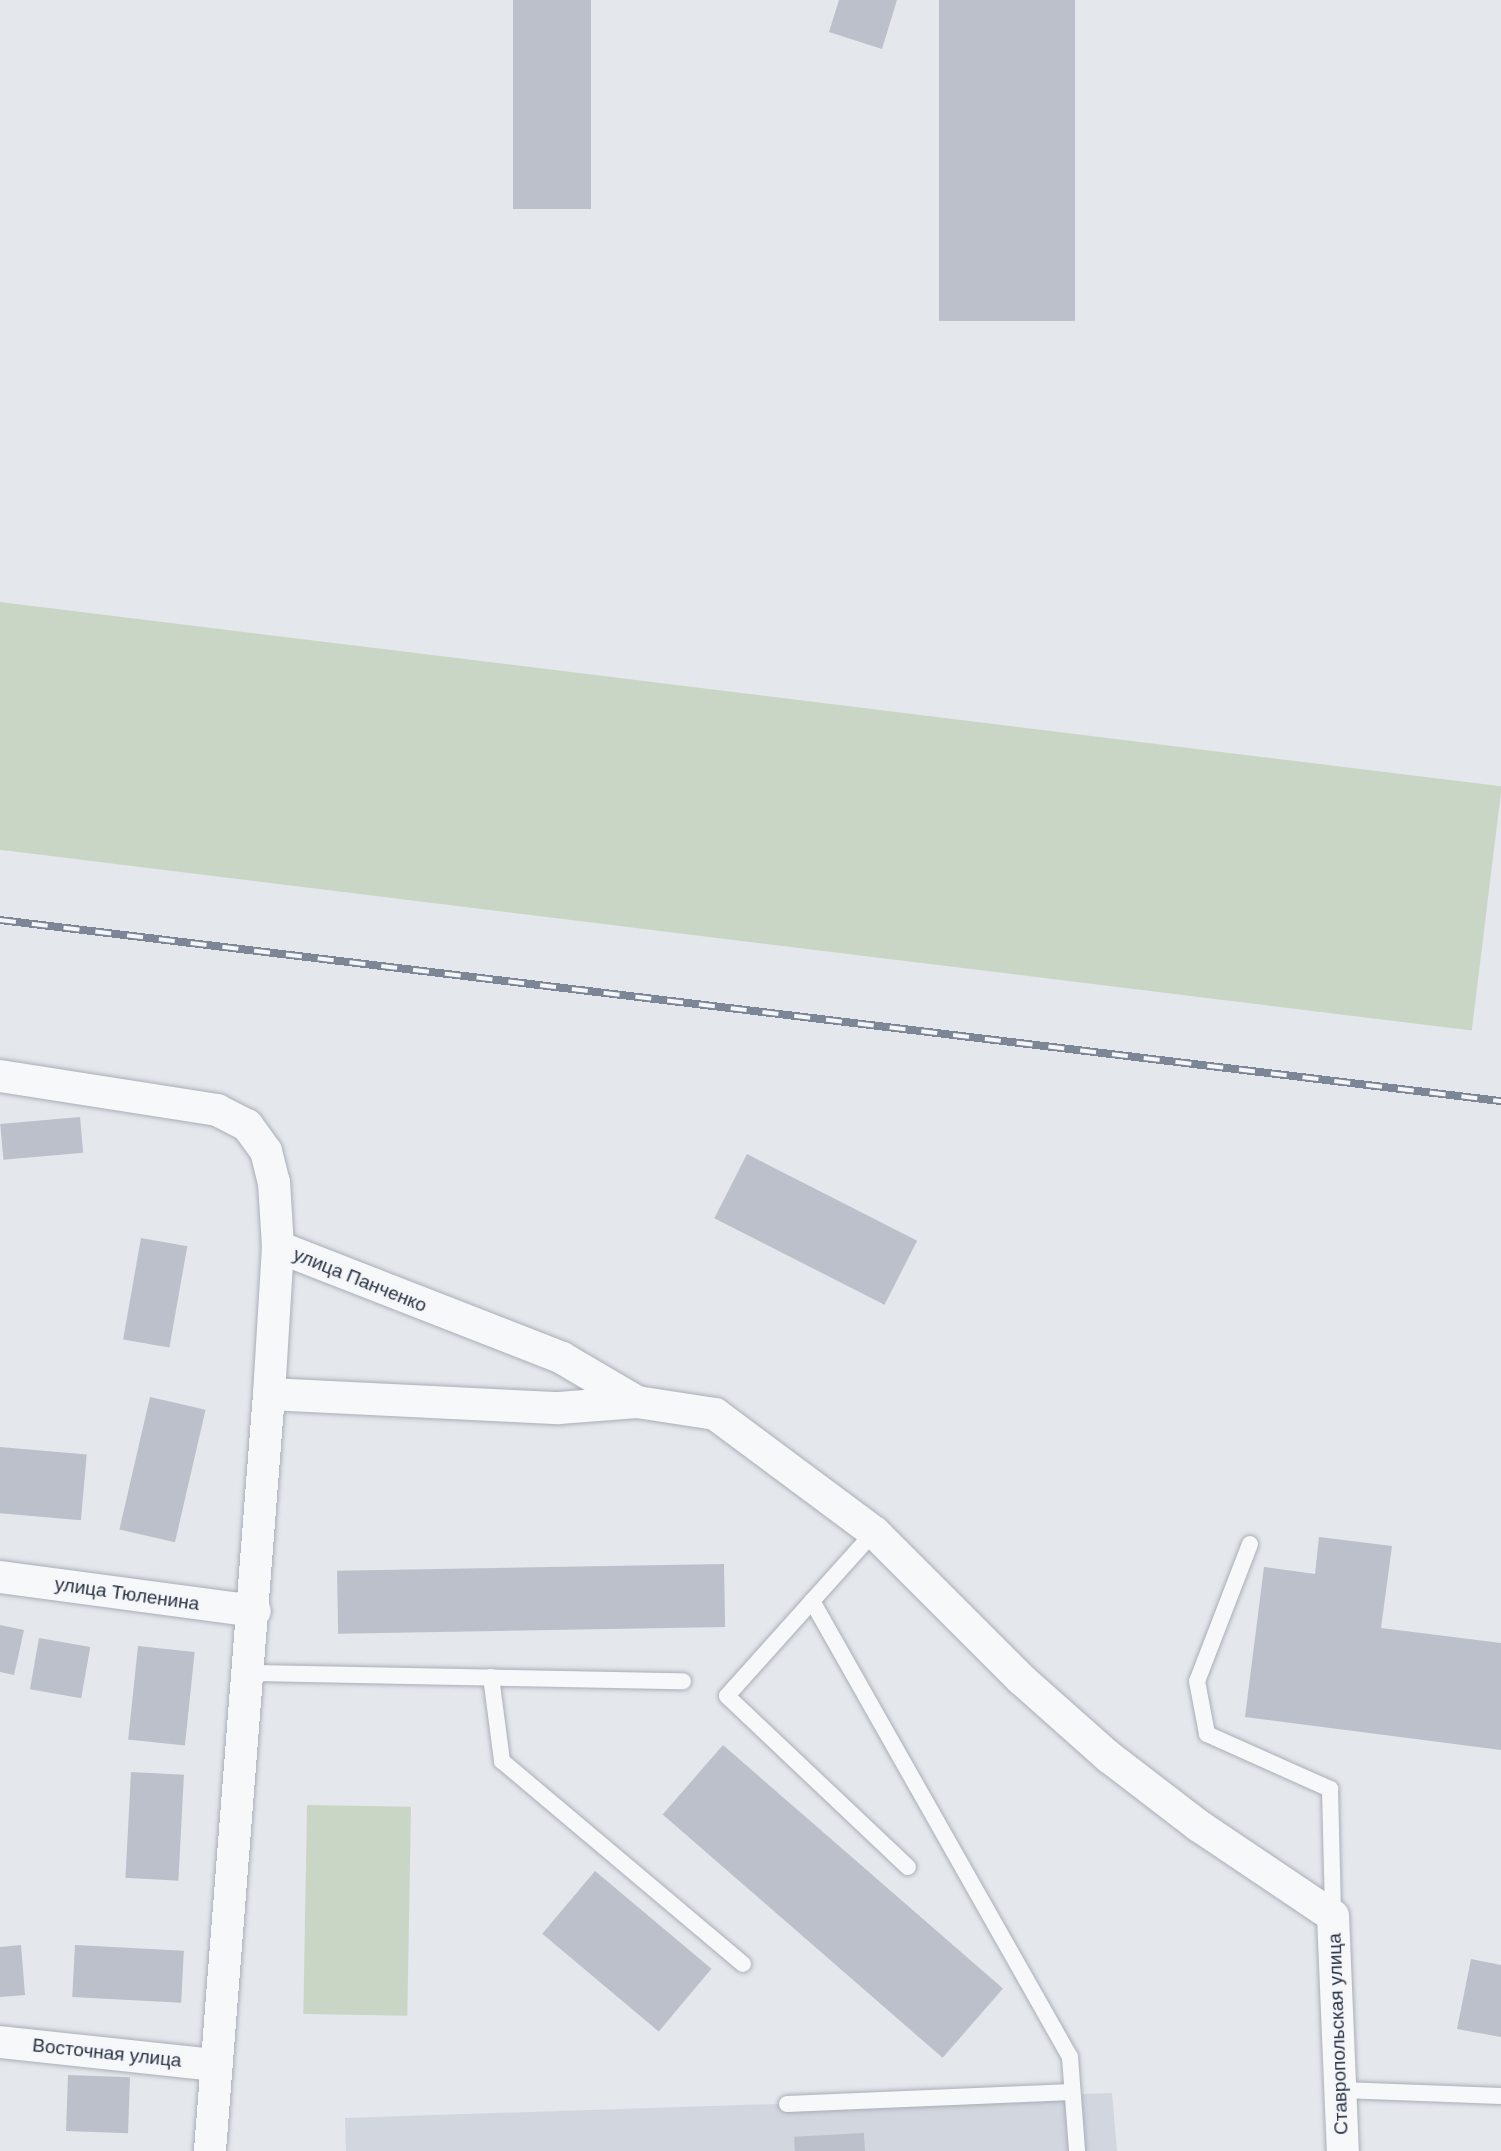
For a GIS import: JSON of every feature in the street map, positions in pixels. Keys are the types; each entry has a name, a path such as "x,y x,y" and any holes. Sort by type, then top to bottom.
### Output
{"street":[{"name":"улица Панченко","path":"0,1076 217,1110 247,1125 266,1151 274,1182 278,1247 562,1358 637,1402"},
{"path":"210,2151 214,2064 255,1611 278,1247"},
{"path":"269,1394 559,1408 637,1402 715,1414 874,1532 1021,1679 1109,1757 1199,1826 1333,1916"},
{"name":"улица Тюленина","path":"0,1577 255,1611"},
{"name":"Ставропольская улица","path":"1333,1916 1343,2151"},
{"name":"Восточная улица","path":"0,2042 214,2064"}],"lane":[{"path":"874,1532 727,1696 908,1867"},
{"path":"1250,1544 1197,1681 1207,1734 1330,1789 1333,1916"},
{"path":"813,1601 1070,2057 1077,2151"},
{"path":"250,1673 682,1681"},
{"path":"491,1677 502,1761 743,1964"},
{"path":"1342,2090 1501,2096"},
{"path":"787,2104 1072,2092"}],"shaded area":[{"path":"1112,2093 1117,2151 346,2151 345,2118"}],"green space":[{"path":"0,602 1501,786 1472,1031 0,850"},
{"path":"307,1805 411,1807 407,2016 303,2014"}],"building":[{"path":"513,0 591,0 591,209 513,209"},
{"path":"839,0 897,0 882,49 829,32"},
{"path":"939,0 1075,0 1075,321 939,321"},
{"path":"80,1117 83,1153 3,1160 0,1124"},
{"path":"747,1154 917,1241 884,1305 714,1218"},
{"path":"141,1238 187,1246 169,1348 123,1339"},
{"path":"150,1397 206,1410 175,1542 119,1530"},
{"path":"0,1447 87,1455 81,1520 0,1513"},
{"path":"1319,1537 1392,1546 1381,1628 1501,1643 1501,1750 1245,1717 1264,1567 1315,1574"},
{"path":"724,1564 725,1627 338,1634 337,1571"},
{"path":"0,1625 24,1630 14,1675 0,1672"},
{"path":"39,1638 90,1647 81,1698 30,1689"},
{"path":"138,1646 195,1652 185,1745 128,1739"},
{"path":"723,1745 1003,1988 943,2058 663,1814"},
{"path":"131,1772 184,1775 178,1881 125,1878"},
{"path":"595,1871 711,1969 659,2032 542,1934"},
{"path":"21,1945 25,1995 0,1997 0,1947"},
{"path":"75,1945 184,1951 181,2003 72,1997"},
{"path":"1471,1959 1501,1965 1501,2037 1457,2029"},
{"path":"68,2075 130,2077 128,2133 66,2131"},
{"path":"864,2133 865,2151 795,2151 794,2137"}],"railway":[{"path":"0,920 1501,1101"}]}
